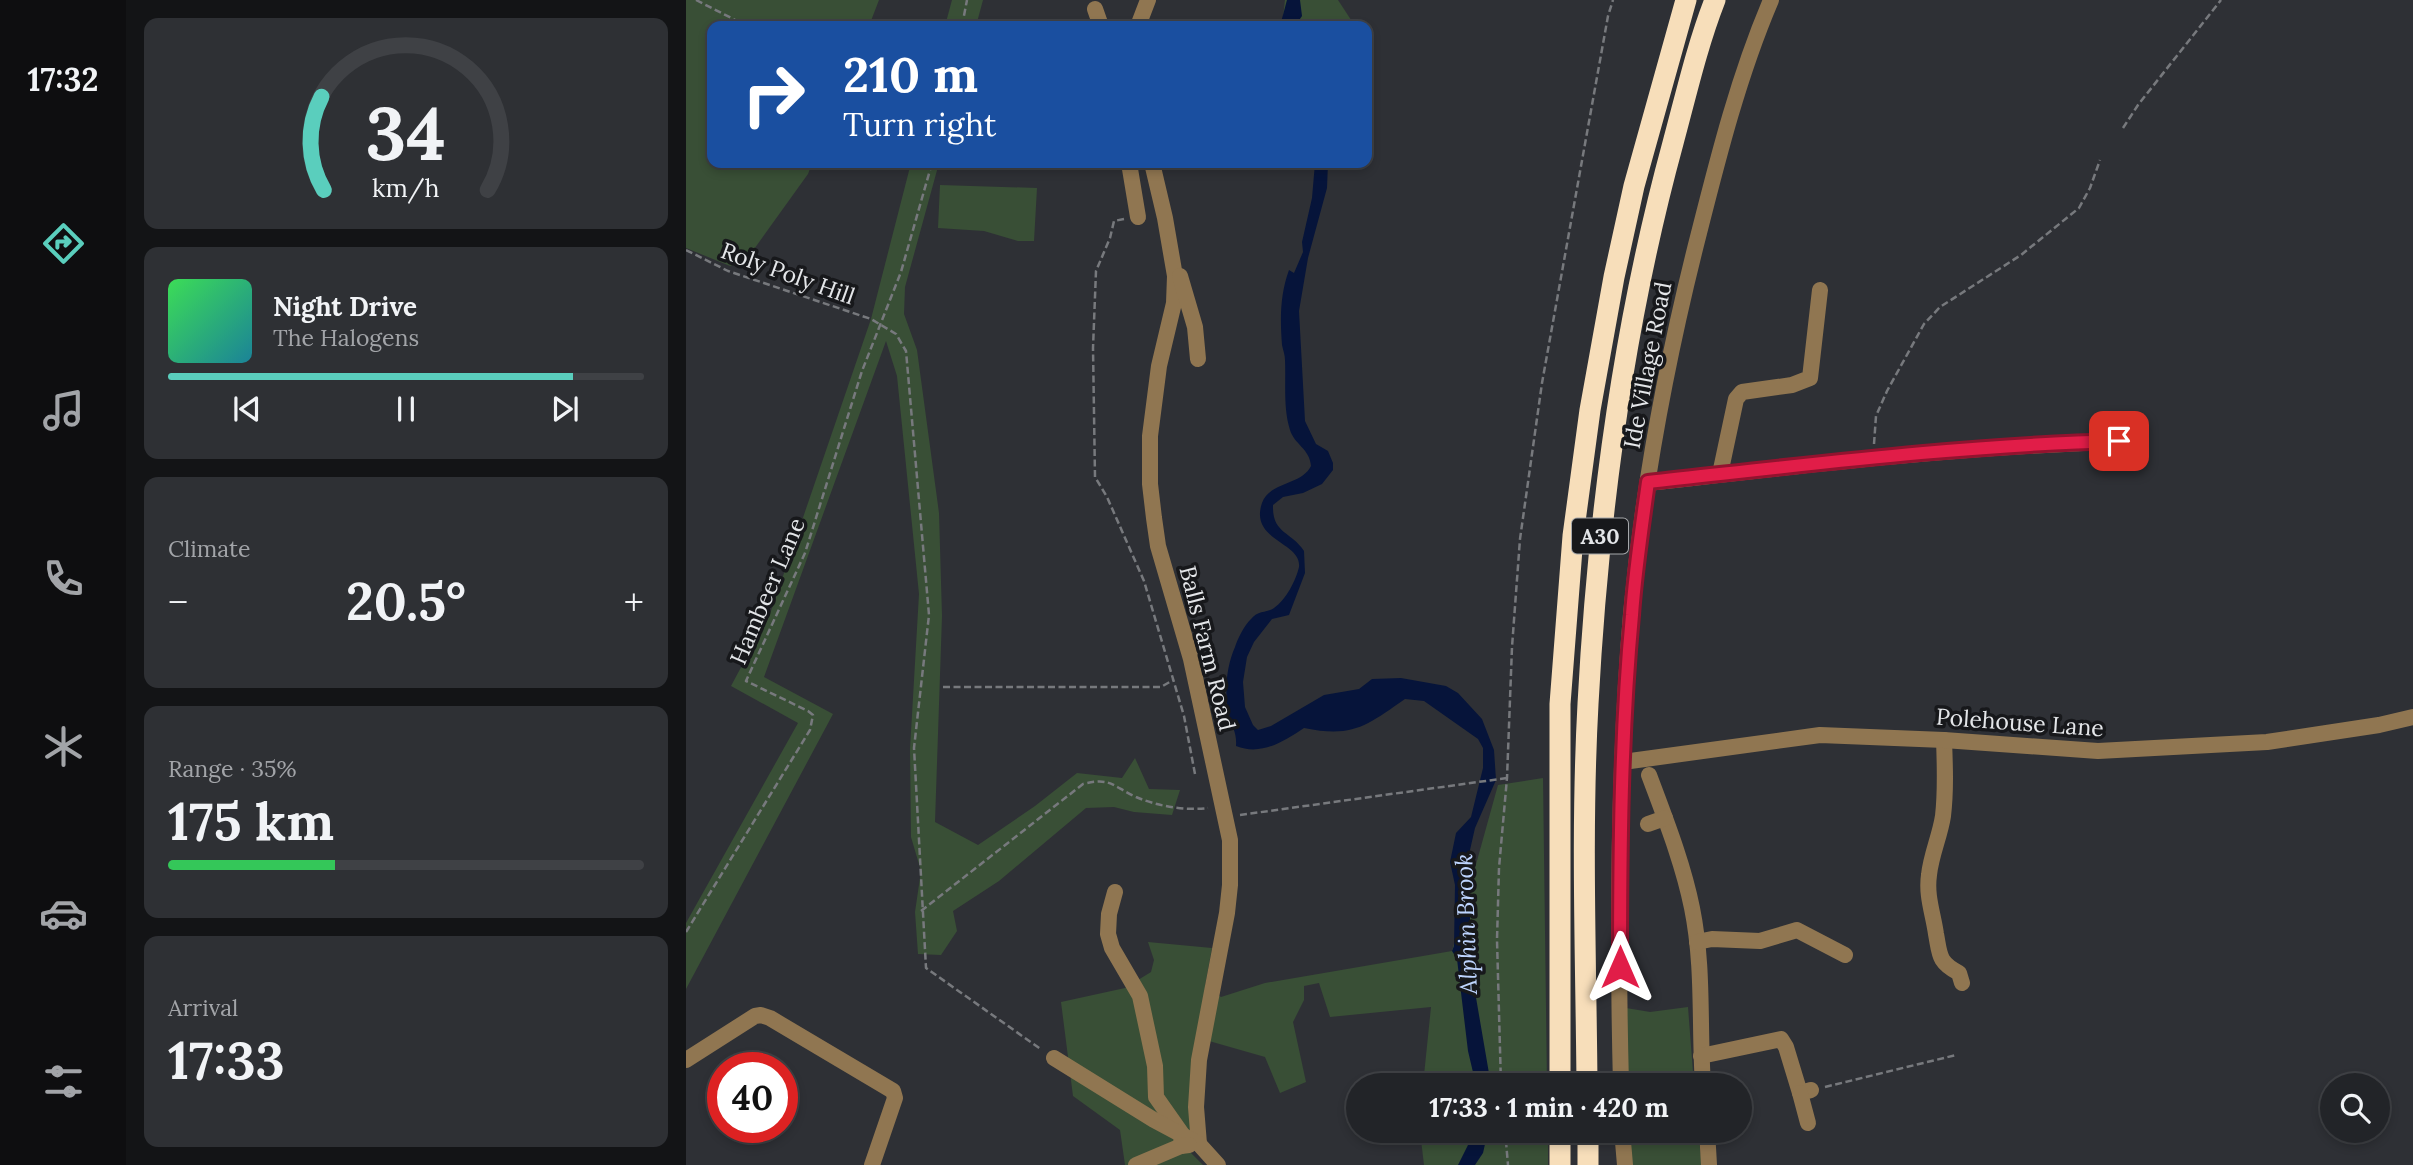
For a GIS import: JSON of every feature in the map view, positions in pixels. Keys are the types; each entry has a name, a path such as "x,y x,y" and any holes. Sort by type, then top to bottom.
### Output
{"highway":[{"name":"A30","path":"1560,1073 1560,704 1573,536 1590,410 1614,276 1634,186 1686,0"},
{"name":"A30","path":"1587,1073 1584,877 1587,706 1600,540 1617,412 1639,282 1661,187 1715,0"},
{"path":"1560,1143 1560,1165"},
{"path":"1588,1143 1588,1165"}],"street":[{"path":"1140,21 1148,0"},
{"name":"Ide Village Road","path":"1621,1073 1620,868 1623,762 1632,612 1648,482 1678,316 1728,118 1771,0"},
{"path":"1095,9 1099,21"},
{"path":"1130,168 1138,217"},
{"name":"Balls Farm Road","path":"1153,168 1175,276 1174,303 1153,403 1150,484 1158,546 1191,659 1230,840 1227,913 1199,1060 1196,1107 1199,1144"},
{"path":"1172,268 1181,277 1195,327 1198,359"},
{"path":"1720,474 1736,399 1742,392 1791,385 1810,378 1820,290"},
{"path":"1648,482 2049,443 2141,440"},
{"name":"Polehouse Lane","path":"1623,762 1820,736 1944,740 2098,751 2267,742 2379,725 2413,717"},
{"path":"1944,740 1944,801 1941,827 1929,874 1928,896 1937,948 1949,969 1959,973 1962,983"},
{"path":"1649,775 1692,907 1702,998 1702,1073"},
{"path":"1648,824 1665,818"},
{"path":"1115,892 1109,914 1108,934 1112,948 1140,996 1155,1066 1156,1097 1181,1140"},
{"path":"1696,942 1712,939 1760,941 1797,930 1845,955"},
{"path":"686,1060 755,1016 761,1014 770,1018 893,1091 895,1098 872,1165"},
{"path":"1701,1056 1781,1039 1805,1091 1808,1123"},
{"path":"1054,1058 1154,1120 1181,1140 1199,1144 1218,1165"},
{"path":"1136,1165 1181,1140"},
{"path":"1623,1143 1625,1165"},
{"path":"1708,1143 1709,1165"}],"path":[{"path":"696,0 737,21"},
{"path":"963,21 967,0"},
{"path":"1501,1073 1497,928 1499,868 1522,526 1542,383 1608,16 1614,0"},
{"path":"2123,128 2221,0"},
{"path":"1874,459 1876,416 1924,324 1940,307 2021,255 2079,208 2100,160"},
{"name":"Hambeer Lane","path":"686,932 810,730 813,715 808,711 746,681 806,553 862,370 901,272 931,168"},
{"path":"1138,217 1114,221 1096,271 1093,348 1095,477 1107,497 1144,581 1184,716 1195,774"},
{"name":"Roly Poly Hill","path":"686,250 728,271 880,324"},
{"path":"880,324 897,334 906,351 929,606 914,748 926,968 1054,1058"},
{"path":"943,687 1161,687 1173,680"},
{"path":"921,911 1083,784 1098,780 1137,797 1171,806 1225,812 1507,778"},
{"path":"1805,1091 1956,1055"},
{"path":"1506,1143 1508,1165"}],"green space":[{"path":"686,0 879,0 871,21 707,21 707,168 810,168 745,261 730,266 686,248"},
{"path":"952,0 983,0 977,21 946,21"},
{"path":"1285,0 1338,0 1352,21 1283,21"},
{"path":"910,168 938,168 905,287 904,314 917,350 939,513 942,616 935,822 978,845 1077,773 1122,778 1135,758 1149,789 1180,790 1172,815 1134,812 1114,807 1086,808 999,881 953,911 957,931 941,955 918,954 915,912 921,871 911,837 910,749 919,594 897,376 886,341 764,677 833,714 686,989 686,923 798,723 731,686 771,611 871,319"},
{"path":"940,185 1037,188 1034,241 1018,241 984,231 938,228"},
{"path":"1543,778 1547,1073 1424,1073 1431,1007 1330,1017 1319,983 1304,986 1304,1000 1293,1022 1306,1082 1280,1093 1265,1057 1209,1041 1190,1108 1191,1153 1203,1165 1125,1165 1120,1130 1073,1096 1061,1002 1125,988 1151,972 1154,960 1148,942 1212,948 1205,986 1221,997 1265,983 1452,951 1498,785"},
{"path":"1688,1007 1693,1073 1628,1073 1626,1008 1650,1012"},
{"path":"1421,1143 1548,1143 1548,1165 1424,1165"},
{"path":"1630,1143 1699,1143 1702,1165 1632,1165"}],"water":[{"path":"1287,0 1300,0 1302,16 1298,21 1281,21"},
{"name":"Alphin Brook","path":"1315,168 1328,168 1327,188 1308,258 1299,311 1305,421 1316,444 1328,451 1333,470 1322,484 1303,493 1283,497 1273,505 1279,527 1304,551 1305,573 1289,615 1272,619 1254,642 1247,657 1243,682 1245,707 1258,730 1271,726 1324,695 1359,689 1372,679 1401,678 1446,686 1458,693 1482,719 1494,750 1496,780 1475,828 1465,872 1470,897 1473,980 1489,1073 1473,1073 1457,959 1452,951 1455,885 1450,862 1456,833 1471,817 1483,768 1483,748 1478,739 1424,701 1405,699 1369,723 1358,727 1335,731 1304,728 1272,746 1254,749 1236,746 1229,715 1228,672 1240,636 1254,616 1271,610 1283,600 1299,567 1293,552 1269,533 1260,516 1266,496 1300,477 1311,466 1308,455 1292,435 1288,422 1282,345 1282,298 1289,270 1294,273 1303,252 1302,242 1312,198"},
{"path":"1469,1143 1485,1143 1483,1153 1475,1165 1458,1165"}],"route":[{"path":"1620,967 1620,868 1626,691 1632,612 1648,482 2049,443 2119,441"}]}
